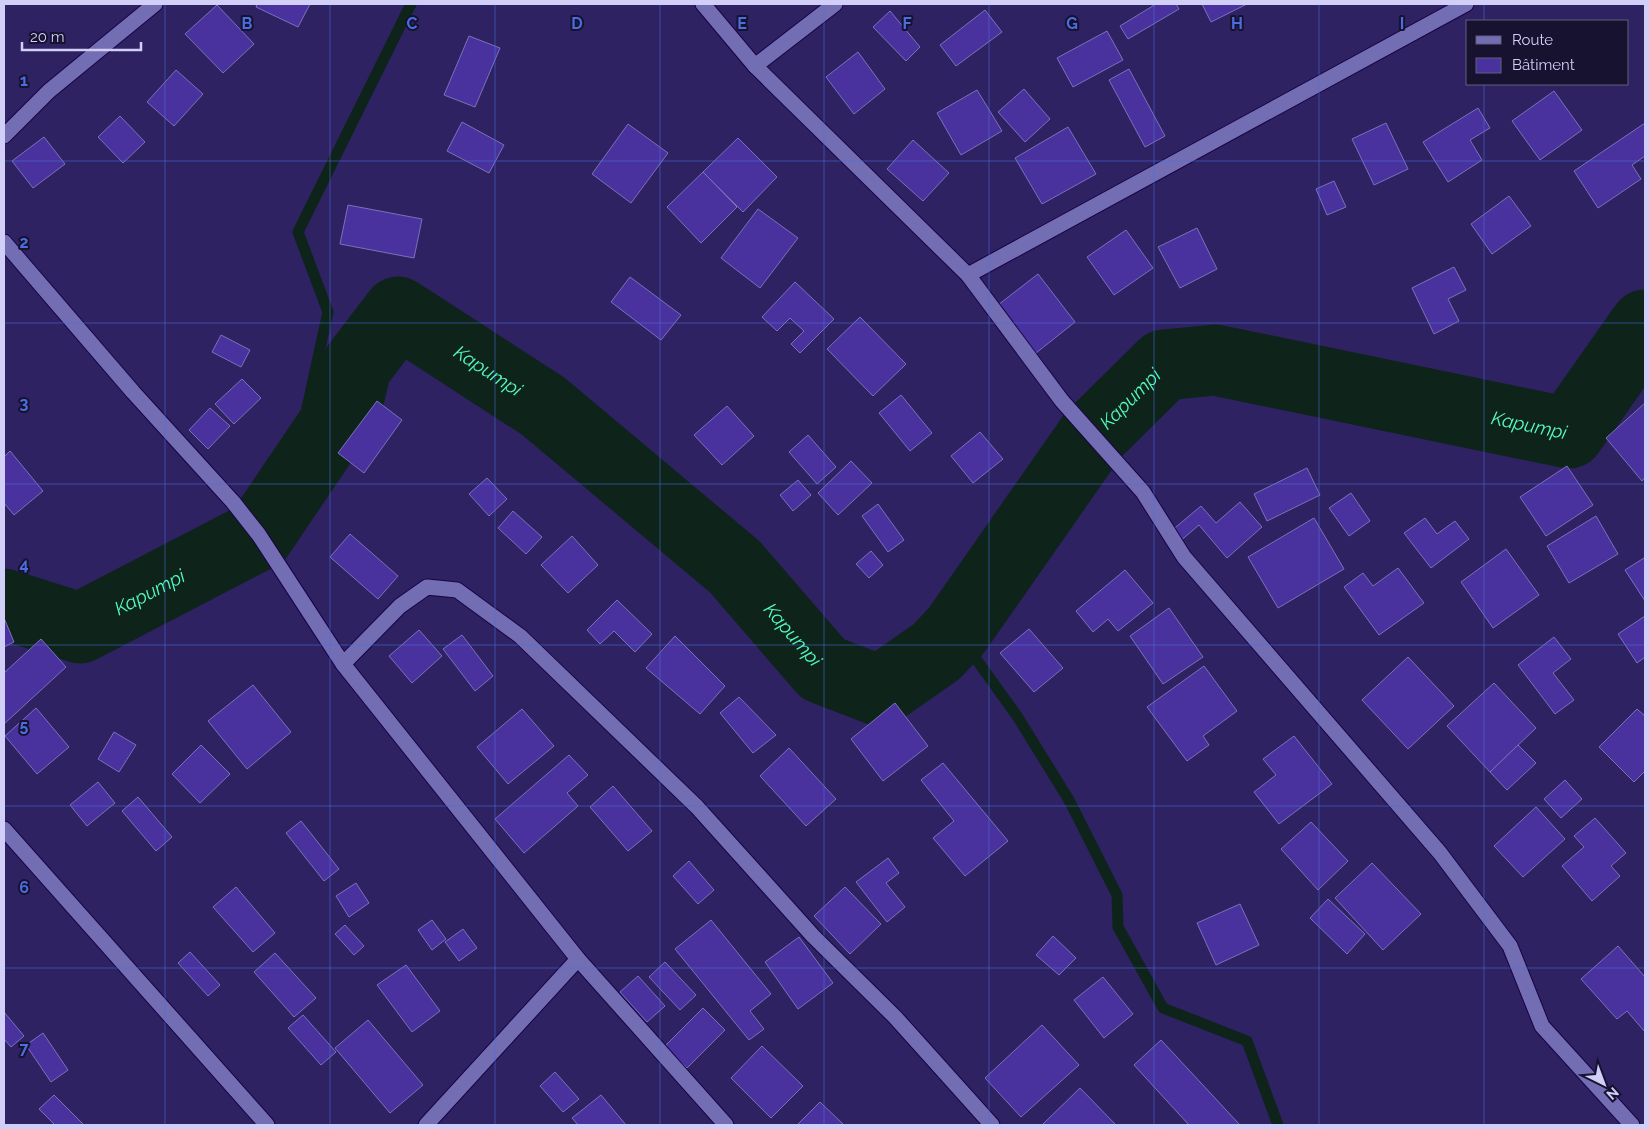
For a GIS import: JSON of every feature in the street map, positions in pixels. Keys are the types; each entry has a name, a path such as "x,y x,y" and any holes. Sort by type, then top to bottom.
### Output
{"street":[{"path":"4,136 49,92 154,4"},
{"path":"703,4 755,66 968,276 1062,400 1143,492 1184,557 1440,853 1510,946 1542,1026 1632,1125"},
{"path":"755,66 835,4"},
{"path":"968,276 1466,4"},
{"path":"4,242 133,392 233,502 259,535 343,664 578,960 726,1125"},
{"path":"343,664 400,606 426,588 457,590 520,636 697,808 813,936 895,1017 992,1125"},
{"path":"4,829 267,1125"},
{"path":"426,1125 578,960"}],"building":[{"path":"257,4 310,4 298,27 256,7"},
{"path":"1156,4 1176,4 1179,9 1128,39 1120,26"},
{"path":"1202,4 1247,4 1211,22"},
{"path":"217,5 254,44 223,73 185,34"},
{"path":"985,10 1002,32 956,66 940,45"},
{"path":"890,11 920,47 906,61 873,27"},
{"path":"1107,31 1123,60 1073,87 1057,58"},
{"path":"469,36 500,48 475,107 444,95"},
{"path":"858,52 885,89 854,114 826,77"},
{"path":"1129,69 1165,136 1145,147 1109,80"},
{"path":"176,70 203,94 174,126 147,102"},
{"path":"1024,89 1050,119 1025,142 998,112"},
{"path":"977,90 1002,131 961,155 937,113"},
{"path":"1554,91 1582,130 1540,160 1512,121"},
{"path":"1478,108 1490,128 1470,140 1482,160 1448,182 1423,142"},
{"path":"120,116 145,142 123,163 98,137"},
{"path":"462,122 504,145 489,173 447,151"},
{"path":"1386,123 1408,169 1374,185 1352,139"},
{"path":"1645,123 1645,156 1632,165 1641,179 1598,208 1574,171"},
{"path":"628,124 668,153 631,203 592,174"},
{"path":"1068,127 1096,174 1042,204 1015,158"},
{"path":"44,137 65,164 33,188 12,161"},
{"path":"738,138 777,177 743,212 703,172"},
{"path":"913,140 949,173 923,201 887,169"},
{"path":"703,172 737,207 701,243 667,207"},
{"path":"1334,181 1346,207 1327,215 1316,189"},
{"path":"1509,196 1531,226 1492,254 1471,224"},
{"path":"348,205 422,219 414,258 340,244"},
{"path":"758,209 798,238 760,288 721,258"},
{"path":"1197,228 1217,269 1180,288 1158,247"},
{"path":"1126,230 1153,268 1114,295 1087,257"},
{"path":"1454,267 1466,290 1448,299 1459,321 1434,334 1412,288"},
{"path":"1038,274 1075,322 1036,353 998,305"},
{"path":"630,277 681,315 661,340 611,302"},
{"path":"795,282 834,319 800,353 791,344 804,331 790,318 777,331 762,317"},
{"path":"860,317 906,364 873,396 827,349"},
{"path":"221,335 250,350 241,367 212,352"},
{"path":"242,379 261,398 234,424 215,404"},
{"path":"901,395 932,433 910,451 879,413"},
{"path":"377,401 402,420 364,473 338,453"},
{"path":"1645,403 1645,477 1642,481 1606,438"},
{"path":"727,406 754,436 722,465 694,435"},
{"path":"210,408 230,426 208,449 189,430"},
{"path":"980,432 1003,459 973,483 951,456"},
{"path":"808,435 836,467 817,484 789,452"},
{"path":"10,451 43,491 14,515 4,503 4,457"},
{"path":"851,461 872,483 838,515 818,493"},
{"path":"1567,466 1593,505 1546,536 1520,497"},
{"path":"1307,468 1320,495 1267,521 1254,494"},
{"path":"487,478 507,499 489,516 469,494"},
{"path":"798,480 811,495 793,511 780,495"},
{"path":"1351,493 1370,521 1349,536 1329,508"},
{"path":"1240,502 1262,527 1227,558 1199,525 1179,542 1170,532 1201,506 1216,523"},
{"path":"878,504 904,540 888,552 862,516"},
{"path":"513,511 542,537 526,554 498,528"},
{"path":"1596,516 1618,554 1569,583 1547,546"},
{"path":"1314,518 1344,569 1278,608 1248,557"},
{"path":"1425,518 1437,534 1455,521 1469,539 1431,568 1404,533"},
{"path":"350,534 398,576 378,599 330,557"},
{"path":"572,536 598,565 568,593 541,565"},
{"path":"1506,549 1539,595 1493,628 1461,582"},
{"path":"871,551 883,565 869,578 856,564"},
{"path":"1644,558 1645,560 1645,601 1625,570"},
{"path":"1398,568 1424,603 1379,635 1344,587 1363,573 1373,586"},
{"path":"1125,570 1153,603 1118,631 1108,619 1093,632 1076,611"},
{"path":"617,600 652,634 635,652 614,631 600,644 587,630"},
{"path":"1169,608 1203,657 1163,684 1130,636"},
{"path":"1645,616 1645,657 1637,663 1618,634"},
{"path":"4,618 14,642 4,647"},
{"path":"1029,629 1063,668 1034,692 1000,653"},
{"path":"419,630 442,656 412,683 389,656"},
{"path":"462,635 493,676 475,691 443,649"},
{"path":"675,636 725,686 700,714 646,668"},
{"path":"1554,637 1571,659 1553,673 1574,700 1555,714 1518,665"},
{"path":"41,639 66,667 4,724 4,673"},
{"path":"1408,657 1454,706 1408,749 1362,700"},
{"path":"1204,666 1237,711 1203,736 1209,745 1187,761 1147,707"},
{"path":"1494,683 1536,728 1490,772 1447,726"},
{"path":"253,685 291,732 247,769 208,721"},
{"path":"739,697 776,735 753,753 720,713"},
{"path":"895,703 928,746 883,781 851,739"},
{"path":"36,708 69,747 37,774 5,736"},
{"path":"522,709 554,746 508,784 477,747"},
{"path":"1637,709 1645,716 1645,771 1634,782 1599,747"},
{"path":"114,732 136,745 119,772 98,759"},
{"path":"1294,736 1332,784 1279,824 1254,792 1276,775 1263,759"},
{"path":"201,745 230,774 200,803 172,774"},
{"path":"1518,745 1536,763 1507,790 1490,772"},
{"path":"789,748 836,799 806,826 760,776"},
{"path":"569,755 588,775 567,793 578,806 524,853 495,819"},
{"path":"943,763 1008,841 965,876 933,838 954,821 921,780"},
{"path":"1565,780 1582,799 1561,818 1544,799"},
{"path":"98,782 115,803 87,826 70,805"},
{"path":"613,786 652,831 628,851 590,807"},
{"path":"138,797 172,837 156,851 122,811"},
{"path":"1536,807 1565,839 1523,877 1494,846"},
{"path":"1595,818 1626,853 1611,866 1620,876 1592,901 1562,866 1584,847 1574,836"},
{"path":"301,821 339,869 324,881 286,833"},
{"path":"1311,822 1348,861 1318,890 1281,849"},
{"path":"888,858 899,873 886,883 905,907 887,922 856,882"},
{"path":"689,861 714,890 698,904 673,876"},
{"path":"1372,863 1421,914 1383,950 1335,898"},
{"path":"356,883 369,903 349,917 336,896"},
{"path":"236,887 275,933 253,952 213,907"},
{"path":"845,887 881,924 850,954 814,916"},
{"path":"1328,899 1365,934 1347,954 1310,918"},
{"path":"1240,904 1259,945 1216,965 1197,923"},
{"path":"432,920 446,939 432,950 418,930"},
{"path":"711,920 771,994 750,1011 764,1029 749,1040 675,949"},
{"path":"345,925 364,946 354,955 335,934"},
{"path":"463,929 477,948 459,961 445,942"},
{"path":"1053,936 1076,958 1059,975 1036,955"},
{"path":"799,937 833,983 798,1009 765,962"},
{"path":"1618,946 1645,977 1645,1032 1627,1011 1617,1019 1581,979"},
{"path":"190,952 220,985 208,996 178,963"},
{"path":"275,953 316,998 294,1017 254,972"},
{"path":"665,962 696,995 680,1010 649,977"},
{"path":"406,965 440,1011 412,1032 377,985"},
{"path":"638,976 665,1006 647,1022 620,992"},
{"path":"1103,977 1133,1014 1104,1038 1074,1000"},
{"path":"703,1008 725,1030 687,1068 665,1046"},
{"path":"4,1012 24,1036 11,1047 4,1039"},
{"path":"303,1015 336,1052 321,1065 288,1028"},
{"path":"368,1020 423,1085 390,1113 335,1048"},
{"path":"1042,1025 1079,1065 1021,1117 985,1078"},
{"path":"43,1033 68,1070 51,1082 26,1045"},
{"path":"1161,1040 1240,1125 1189,1125 1134,1065"},
{"path":"762,1046 803,1086 771,1118 731,1078"},
{"path":"555,1072 579,1099 563,1112 540,1086"},
{"path":"1080,1088 1116,1125 1042,1125"},
{"path":"54,1095 84,1125 55,1125 39,1109"},
{"path":"601,1095 626,1125 578,1125 572,1118"},
{"path":"820,1102 844,1125 797,1125"}],"waterway":[{"path":"289,490 328,312 298,232 411,4"},
{"name":"Kapumpi","path":"4,604 80,628 259,535 347,405 356,367 398,312 543,406 735,567 823,669 880,691 936,652 956,631 1093,435 1164,365 1215,360 1569,433 1645,325"},
{"path":"956,631 1017,716 1069,800 1117,895 1118,927 1163,1008 1247,1041 1278,1125"}]}
